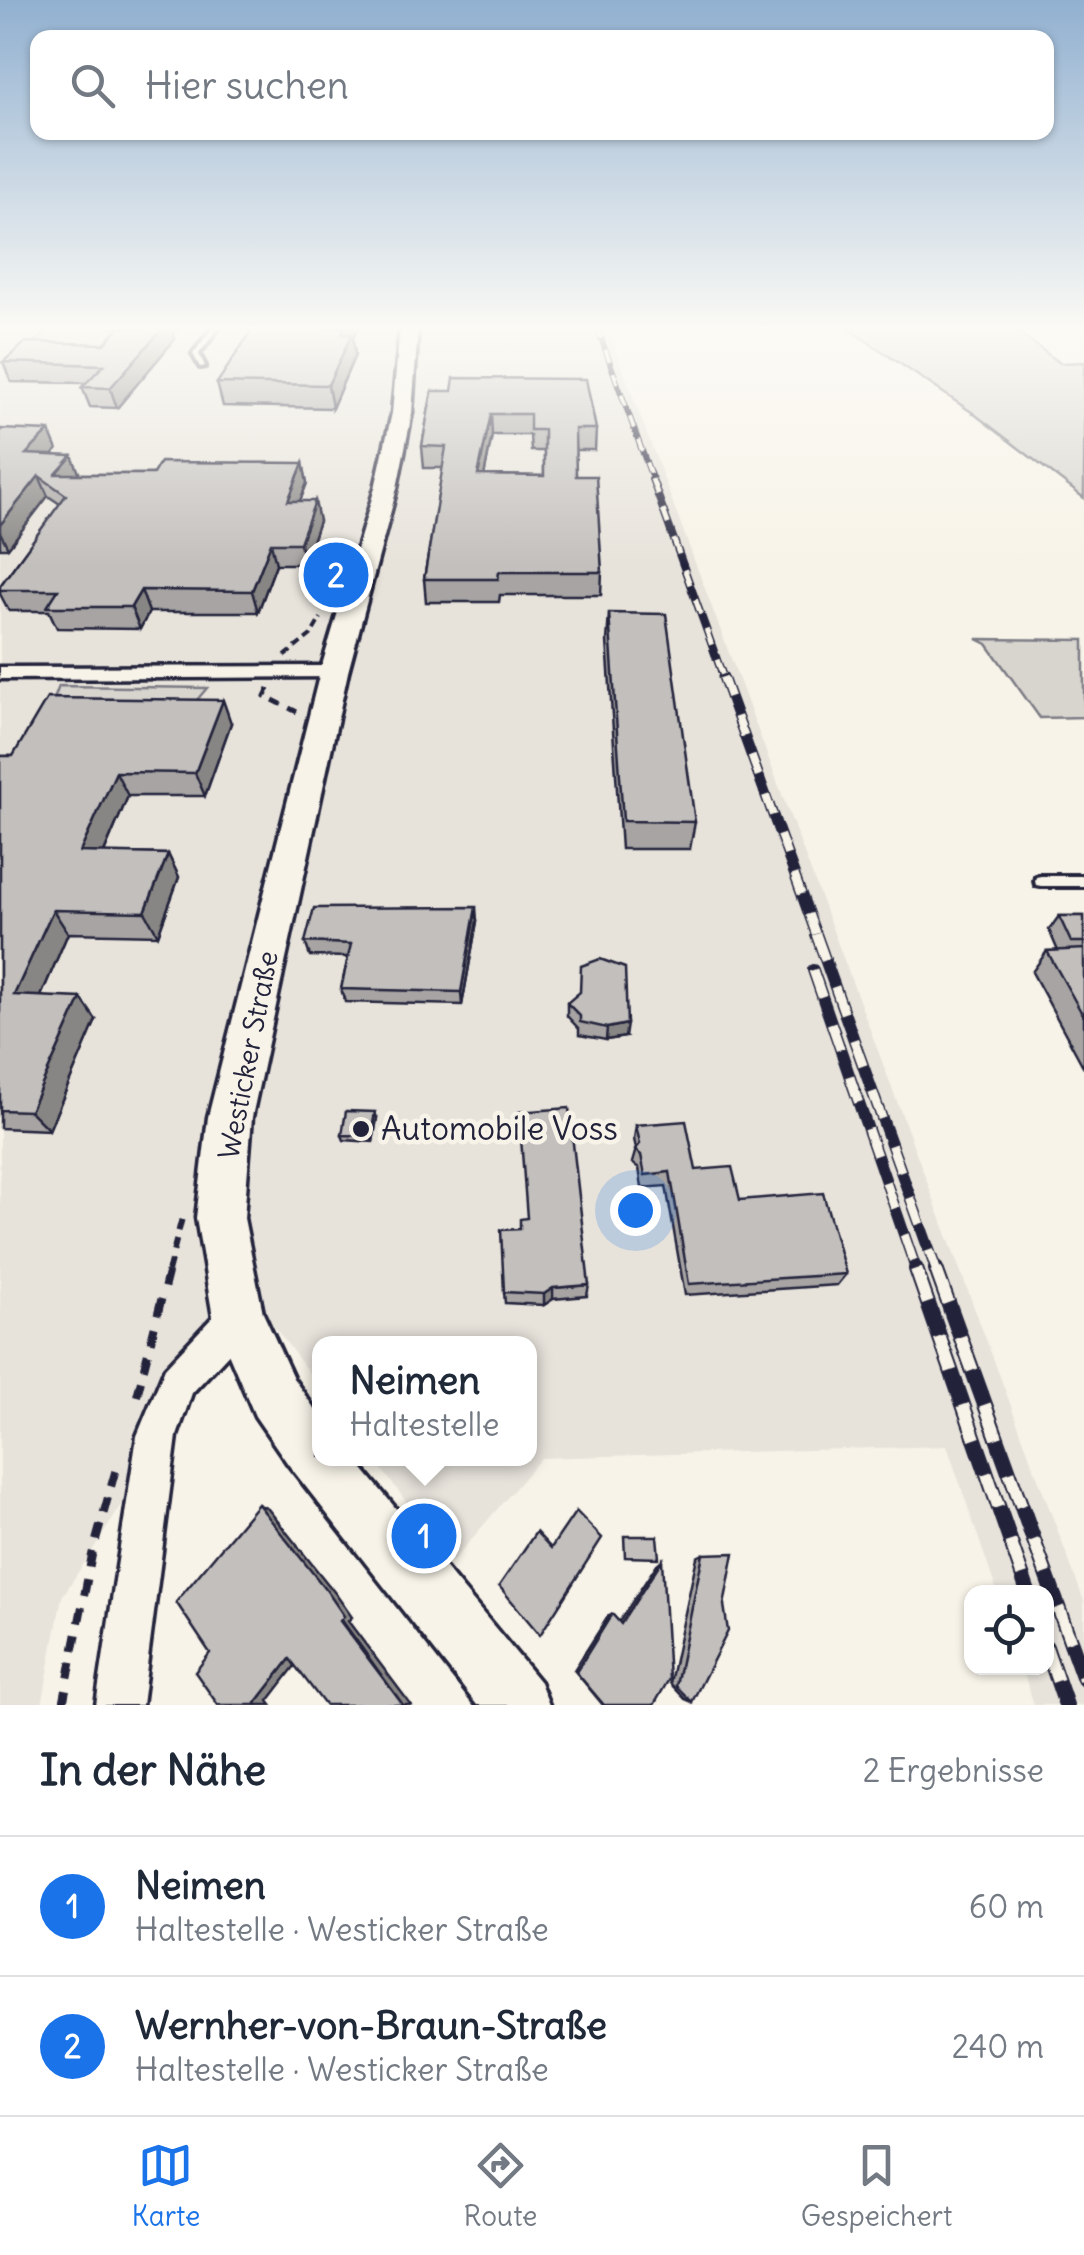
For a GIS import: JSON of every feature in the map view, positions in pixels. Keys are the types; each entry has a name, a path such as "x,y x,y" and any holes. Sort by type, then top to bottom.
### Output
{"main road":[{"name":"Westicker Straße","path":"312,1452 274,1397 238,1316 220,1218 230,1118 334,672 386,488 403,407"},
{"name":"Westicker Straße","path":"323,1466 517,1705"}],"street":[{"path":"0,673 334,672"},
{"path":"118,1705 156,1436 178,1381 238,1316"}],"lane":[{"path":"1041,881 1084,881"}],"shaded area":[{"path":"0,407 637,407 1084,1601 1084,1705 1034,1705 1024,1675 1054,1675 1054,1585 995,1585 947,1446 541,1458 537,1463 537,1336 312,1336 312,1377 264,1313 233,1334 62,1597 42,1705 0,1705"},
{"path":"963,407 1084,407 1084,498"},
{"path":"977,639 1084,640 1084,717 1040,718 987,644"},
{"path":"59,686 207,688 196,701 53,702"},
{"path":"379,1466 534,1466 452,1562"}],"building":[{"path":"429,407 592,407 596,429 575,429 576,476 596,476 602,572 499,572 498,579 424,579 446,447 422,446","holes":["491,414 530,414 530,430 544,430 544,476 478,475"]},
{"path":"0,429 49,431 26,454 72,456 56,474 153,474 160,462 303,463 288,501 315,501 300,543 271,543 252,591 141,590 131,607 47,607 58,590 0,590 0,586 66,495 39,476 0,525"},
{"path":"609,613 666,614 695,822 623,821"},
{"path":"47,698 223,700 195,773 116,772 80,852 168,854 145,912 53,910 14,995 81,998 30,1111 0,1110 0,756 13,756"},
{"path":"476,907 461,992 341,989 351,944 305,942 314,908"},
{"path":"1059,916 1084,916 1084,942 1071,942"},
{"path":"1084,949 1084,1017 1047,951"},
{"path":"600,959 625,968 627,1024 607,1028 580,1022 580,1016 567,1003 580,992 581,966"},
{"path":"569,1108 589,1285 553,1288 544,1294 504,1292 501,1230 520,1229 520,1219 527,1218 519,1112"},
{"path":"346,1111 375,1112 371,1136 342,1135"},
{"path":"686,1121 696,1170 732,1167 740,1200 823,1193 846,1274 689,1284 670,1172 645,1175 641,1155 635,1150 640,1144 636,1125"},
{"path":"258,1504 327,1591 344,1616 340,1621 403,1705 325,1705 290,1659 257,1705 218,1705 195,1672 210,1653 176,1602"},
{"path":"576,1511 602,1538 540,1635 499,1586 536,1532 551,1548"},
{"path":"624,1536 657,1536 659,1558 625,1557"},
{"path":"734,1553 724,1605 728,1631 692,1702 676,1686 703,1554"},
{"path":"662,1560 669,1679 654,1705 604,1705 576,1672 612,1614 621,1624"}],"railway":[{"path":"626,407 653,481"},
{"path":"652,479 724,679"},
{"path":"723,677 817,937"},
{"path":"816,934 937,1272"},
{"path":"813,970 917,1272"},
{"path":"916,1269 1026,1585"},
{"path":"936,1269 1084,1679"},
{"path":"1054,1670 1066,1705"}],"place":[{"name":"Wernher-von-Braun-Straße","path":"336,575"},
{"name":"Automobile Voss","path":"361,1129"},
{"name":"Neimen","path":"424,1536"}]}
